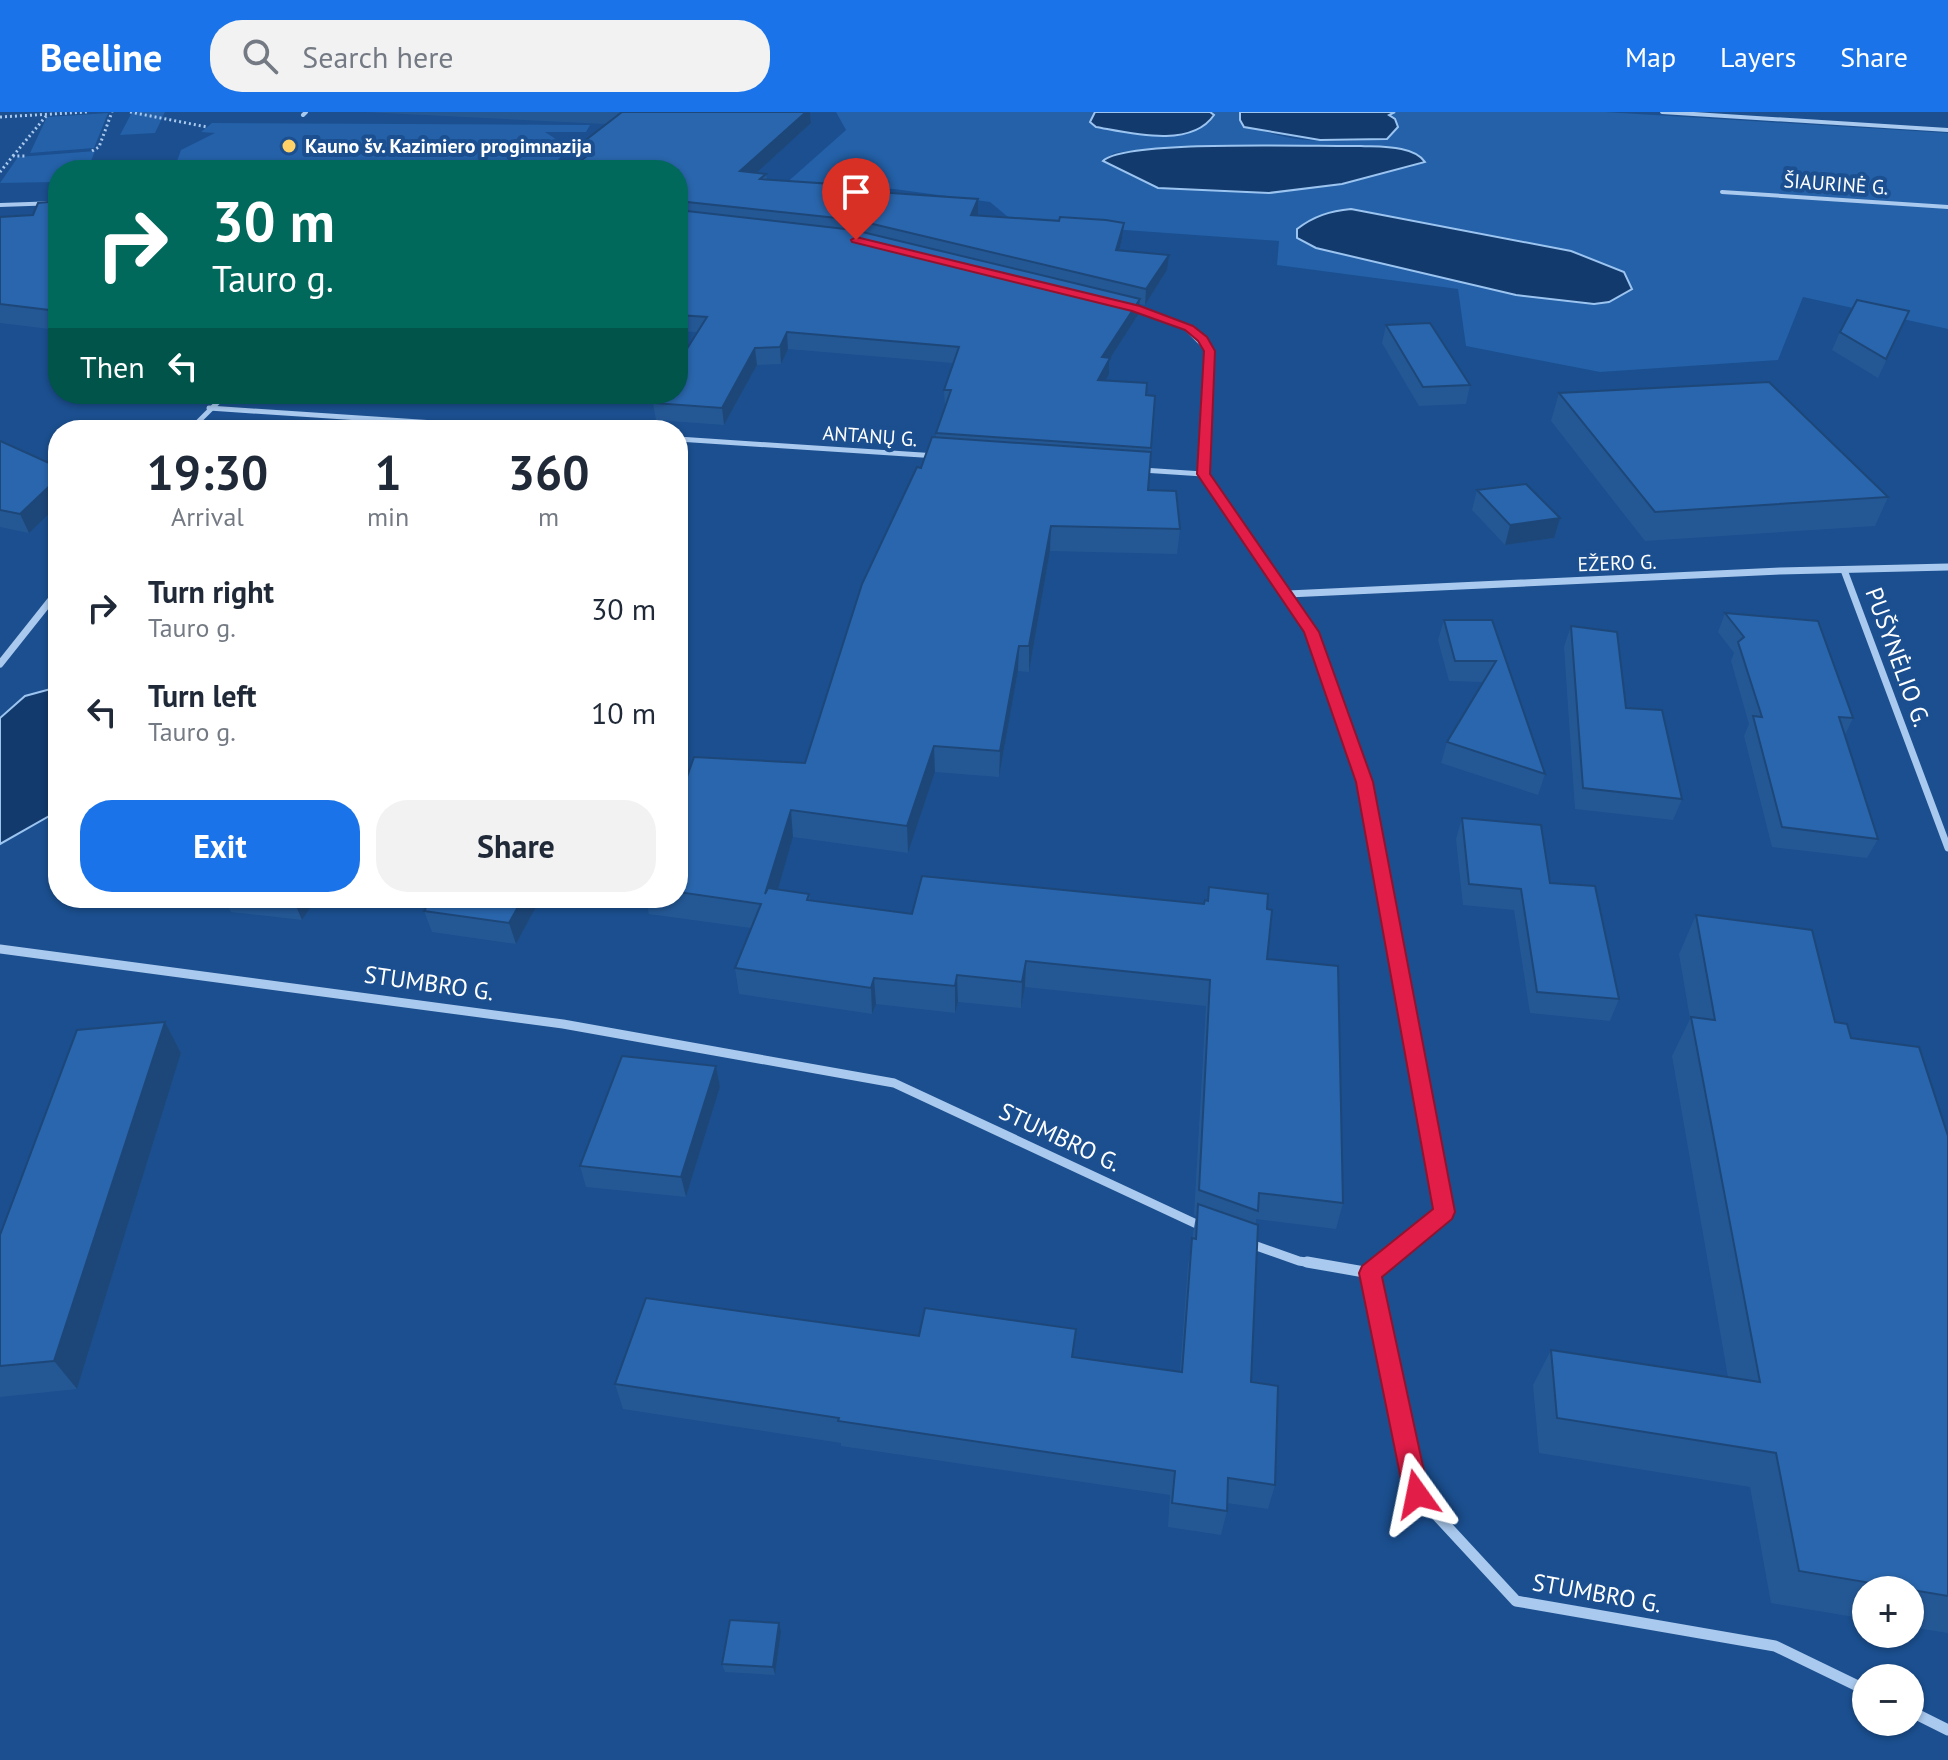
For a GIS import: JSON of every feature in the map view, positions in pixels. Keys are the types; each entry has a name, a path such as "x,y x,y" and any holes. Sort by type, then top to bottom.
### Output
{"street":[{"path":"1662,112 1948,130"},
{"name":"ŠIAURINĖ G.","path":"1722,192 1948,207"},
{"path":"0,205 48,203"},
{"path":"1123,305 1189,328 1203,339 1209,351 1203,474 1288,594 1316,644 1364,782 1444,1212 1370,1273 1299,1261 1233,1237"},
{"path":"199,420 214,404"},
{"path":"209,408 389,420"},
{"name":"ANTANŲ G.","path":"688,440 952,457"},
{"path":"1140,470 1203,474"},
{"name":"EŽERO G.","path":"1288,594 1948,567"},
{"name":"PUŠYNĖLIO G.","path":"1844,570 1948,848"},
{"path":"0,664 48,604"},
{"name":"STUMBRO G.","path":"0,949 563,1024 894,1083 1219,1233"},
{"name":"STUMBRO G.","path":"1370,1273 1417,1494 1516,1601 1775,1646 1852,1683"},
{"path":"1924,1718 1948,1730"}],"path":[{"path":"0,117 87,112"},
{"path":"92,151 99,147 112,112"},
{"path":"130,112 207,127"},
{"path":"0,172 25,145 36,122 48,115"},
{"path":"13,156 26,156"}],"shaded area":[{"path":"132,112 165,112 155,133 120,135"},
{"path":"836,112 1095,112 1091,118 1096,127 1181,135 1213,115 1210,112 1240,112 1240,120 1274,134 1330,141 1387,139 1388,115 1395,112 1605,112 1948,133 1948,329 1803,297 1778,360 1600,372 1466,346 1458,289 1277,265 1279,241 1014,222 990,202 894,189 784,185 846,130","holes":["1299,147 1413,167 1343,184 1269,193 1158,188 1103,161 1114,153 1129,151","1351,209 1571,251 1632,289 1609,302"]},
{"path":"1095,112 1210,112 1214,115 1204,126 1191,132 1159,136 1096,127 1090,122"},
{"path":"1240,112 1395,112 1389,115 1398,127 1387,139 1320,140 1244,127"},
{"path":"108,113 94,148 30,153 47,117"},
{"path":"212,123 590,125 586,132 545,132 565,145 558,160 177,160 181,150 215,133 201,132"},
{"path":"1361,146 1413,152 1425,162 1342,184 1269,193 1158,188 1103,161 1119,154 1183,147"},
{"path":"95,151 91,160 48,160 48,182 0,183 18,157"},
{"path":"1351,209 1571,251 1624,272 1632,289 1609,302 1594,304 1516,295 1316,248 1297,238 1297,229 1310,221"},
{"path":"48,690 48,817 0,844 0,718 25,696"}],"building":[{"path":"622,112 806,112 740,171 766,174 760,179 832,184 830,187 848,188 846,190 978,199 971,215 1059,221 1060,217 1124,223 1116,250 1169,255 1146,289 856,220 688,202 688,160 582,160 591,153 580,151 586,146 578,146"},
{"path":"48,202 48,310 0,304 0,217 33,215 38,203"},
{"path":"688,211 854,230 1140,299 1102,357 1110,358 1098,380 1147,383 1146,395 1155,396 1151,448 936,433 951,390 944,390 959,347 787,332 780,347 755,348 722,408 667,404 688,404 688,347 707,317 688,316"},
{"path":"1857,300 1909,311 1886,359 1840,332"},
{"path":"1430,323 1470,385 1423,387 1386,325"},
{"path":"1769,382 1888,497 1655,512 1559,393"},
{"path":"932,437 1151,452 1148,490 1176,491 1180,529 1051,526 1029,646 1019,646 1000,751 934,746 907,826 791,810 765,894 768,888 809,894 807,900 912,914 922,876 1204,904 1205,900 1208,901 1209,887 1268,894 1267,909 1272,910 1267,959 1338,966 1343,1203 1259,1193 1258,1211 1199,1190 1210,980 1026,961 1022,982 957,975 955,986 874,978 871,988 735,968 761,904 688,893 688,774 694,757 805,763 862,584 917,467 921,468"},
{"path":"0,441 48,463 48,487 20,514 0,510"},
{"path":"1526,484 1560,518 1510,525 1477,490"},
{"path":"1725,613 1818,621 1853,718 1839,717 1878,839 1782,827 1753,716 1762,717 1738,642 1744,637"},
{"path":"1444,620 1492,620 1545,774 1447,742 1496,661 1455,661"},
{"path":"1571,626 1617,632 1626,708 1662,710 1682,799 1583,788"},
{"path":"1462,818 1541,825 1550,883 1595,886 1619,999 1537,992 1521,889 1469,884"},
{"path":"426,908 517,908 509,923 424,911"},
{"path":"1696,915 1812,930 1835,1022 1847,1024 1851,1038 1919,1047 1948,1136 1948,1596 1924,1592 1924,1576 1852,1576 1852,1580 1799,1571 1776,1453 1557,1418 1551,1350 1760,1382 1691,1017 1715,1020"},
{"path":"165,1022 54,1361 0,1366 0,1235 77,1030"},
{"path":"622,1056 716,1066 681,1177 580,1166"},
{"path":"1198,1204 1258,1225 1251,1382 1278,1386 1275,1485 1228,1478 1227,1511 1172,1503 1175,1471 615,1384 646,1298 919,1336 925,1308 1076,1329 1072,1357 1182,1372 1192,1238 1196,1239"},
{"path":"730,1620 779,1623 773,1667 722,1664"}],"place":[{"name":"Kauno šv. Kazimiero progimnazija","path":"289,146"}],"route":[{"path":"856,240 1136,308 1189,328 1203,339 1209,351 1203,474 1275,574 1312,632 1331,680 1364,782 1444,1212 1370,1273 1417,1494"}]}
